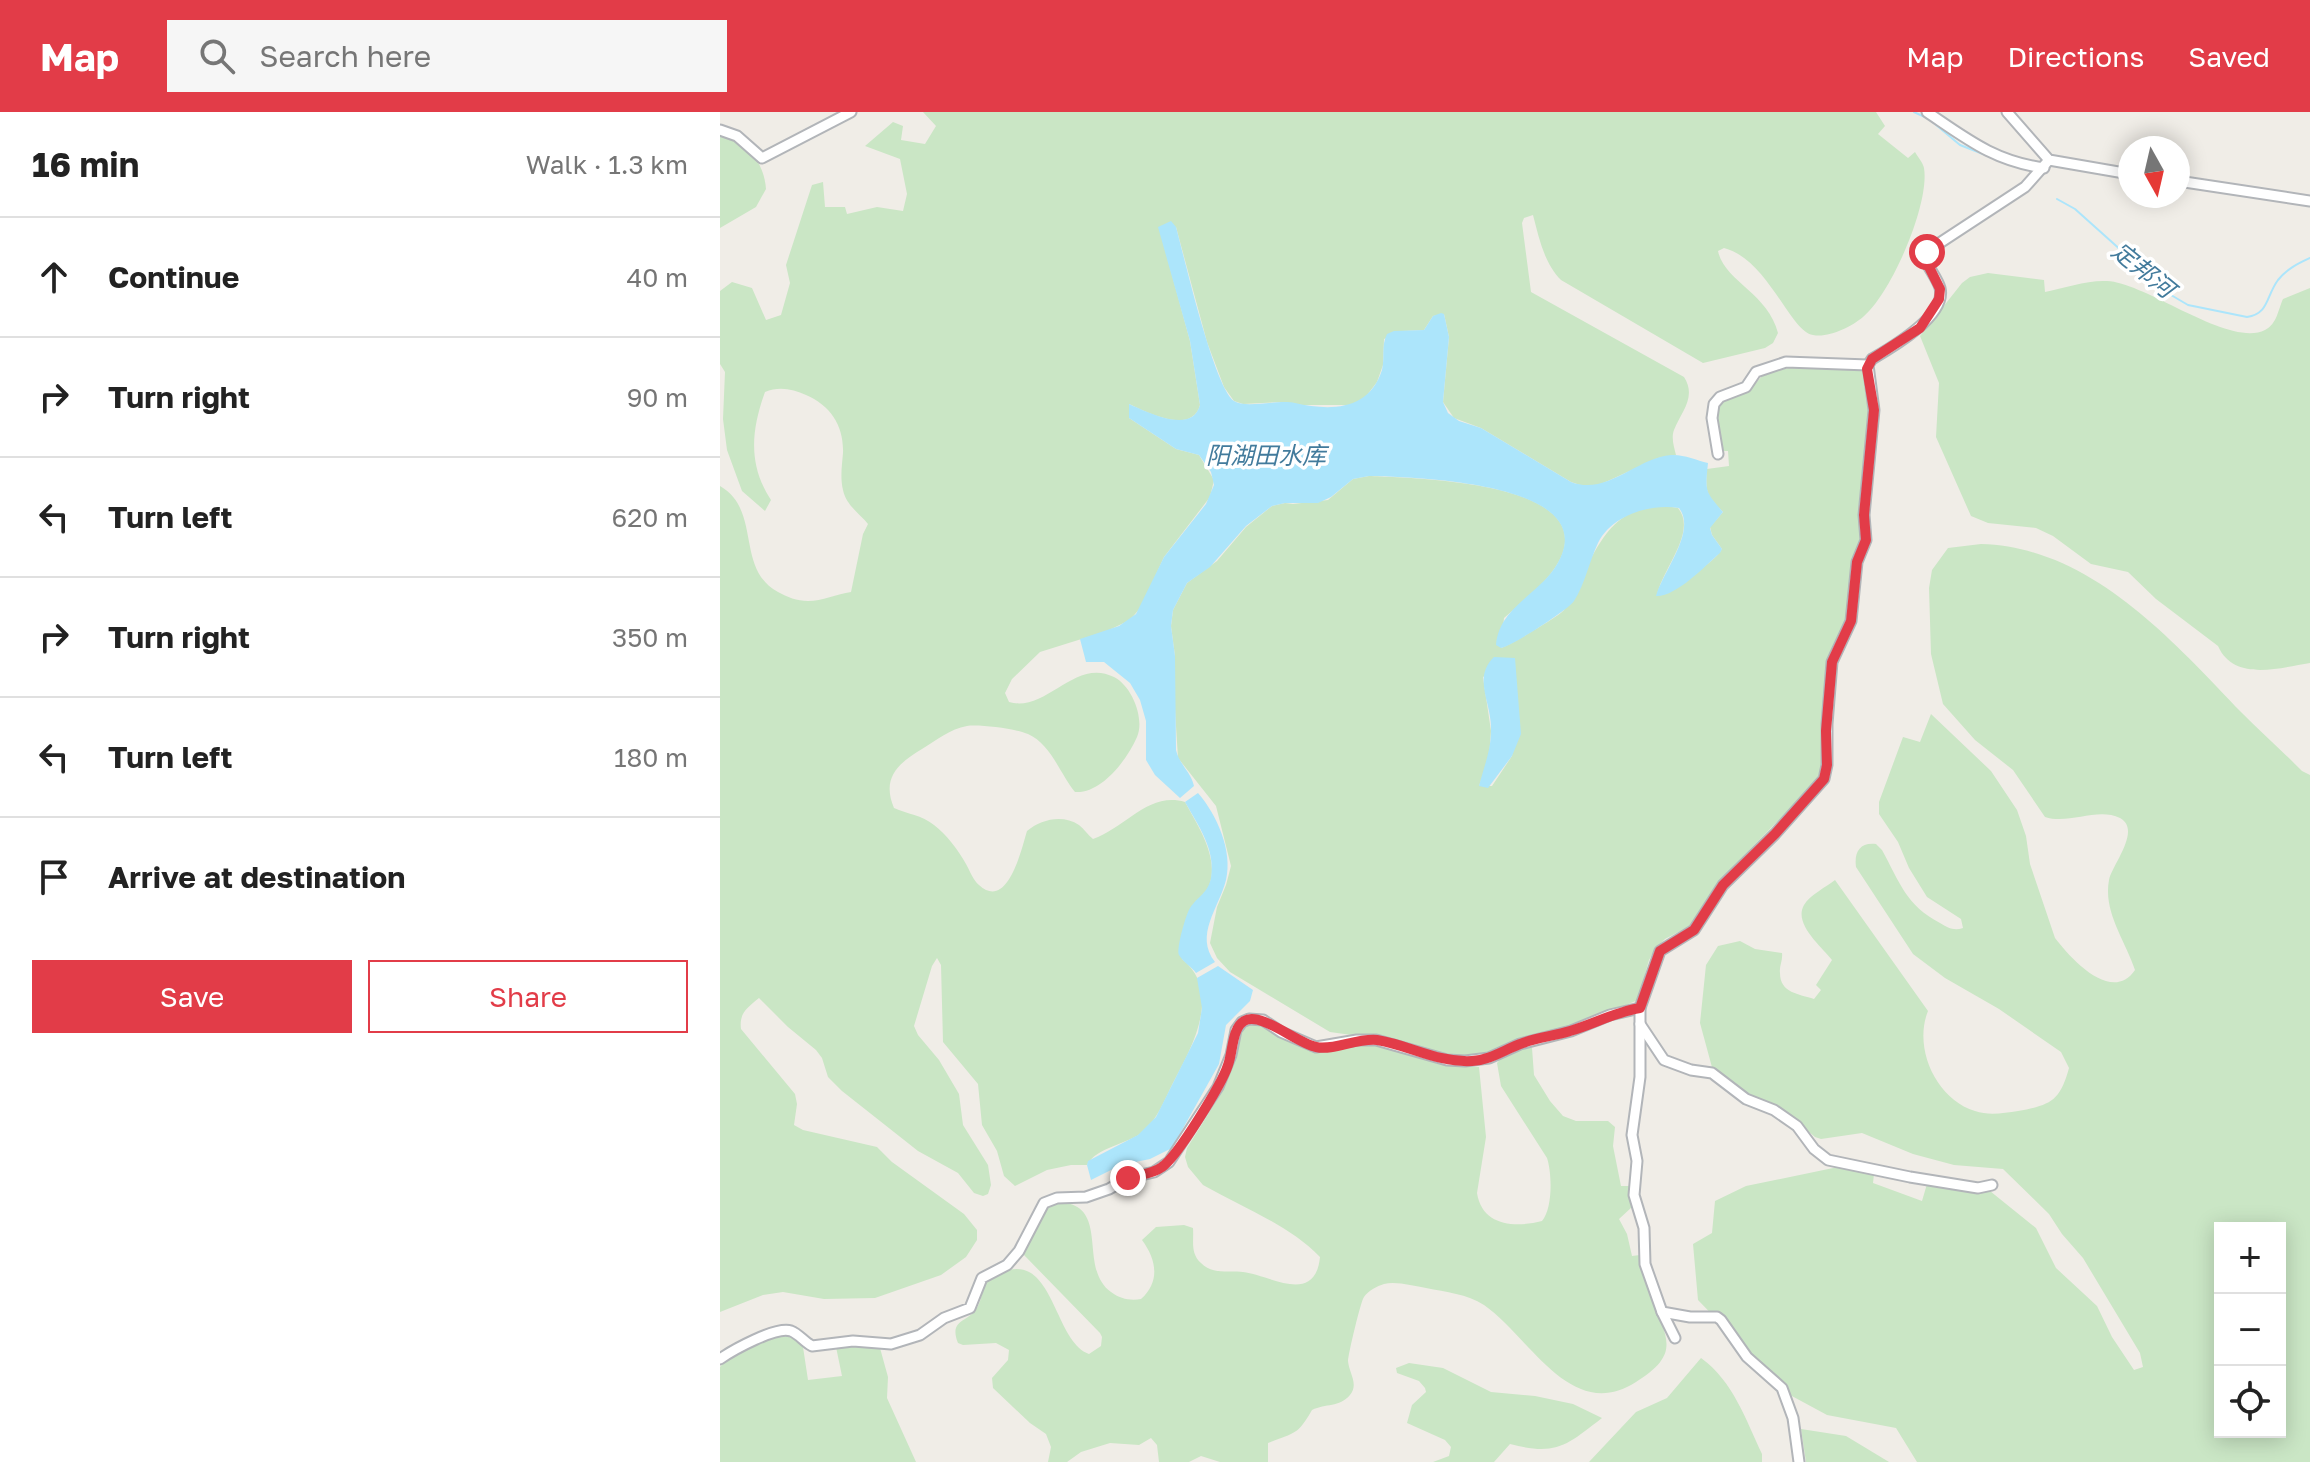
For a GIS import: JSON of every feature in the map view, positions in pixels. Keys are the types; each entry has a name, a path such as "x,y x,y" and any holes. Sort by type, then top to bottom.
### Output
{"street":[{"path":"720,130 737,136 762,158 851,112"},
{"path":"1927,112 1990,154 2020,165 2046,164 2118,173"},
{"path":"2007,112 2046,164"},
{"path":"1675,1338 1645,1264 1644,1228 1634,1195 1637,1161 1632,1135 1640,1077 1640,1008 1660,951 1694,930 1723,885 1811,795 1826,772 1832,662 1851,621 1857,562 1866,540 1864,515 1874,410 1868,365 1872,359 1914,334 1939,299 1940,289 1925,259 1927,252 2025,187 2046,164"},
{"path":"2190,183 2310,201"},
{"path":"1718,454 1712,418 1714,404 1720,397 1746,387 1756,372 1789,362 1868,365"},
{"path":"720,1359 782,1330 795,1333 812,1346 853,1341 891,1344 920,1335 944,1318 970,1308 982,1278 1007,1265 1019,1251 1044,1203 1057,1198 1086,1197 1128,1178 1154,1172 1169,1162 1218,1087 1228,1067 1236,1030 1249,1019 1263,1020 1281,1032 1316,1047 1376,1040 1447,1060 1474,1061 1528,1041 1571,1031 1610,1015 1640,1008"},
{"path":"1639,1023 1664,1060 1691,1070 1712,1073 1746,1099 1774,1110 1797,1126 1814,1149 1828,1160 1978,1188 1992,1185"},
{"path":"1662,1312 1721,1320 1747,1357 1782,1388 1793,1418 1799,1462"}],"green space":[{"path":"923,112 1876,112 1885,126 1878,134 1908,158 1915,152 1923,166 1924,184 1915,225 1885,289 1863,317 1833,333 1813,335 1804,331 1753,266 1740,255 1724,248 1718,251 1728,271 1765,308 1778,333 1773,343 1765,348 1703,363 1561,280 1546,258 1533,215 1524,218 1522,223 1531,292 1684,377 1688,384 1688,398 1673,433 1676,455 1658,458 1599,485 1583,486 1571,482 1481,428 1454,418 1443,402 1449,337 1444,314 1433,316 1424,330 1403,331 1384,339 1383,365 1377,382 1364,399 1352,405 1243,404 1234,401 1224,387 1207,342 1176,227 1159,227 1190,341 1200,405 1188,419 1179,420 1158,416 1129,404 1129,418 1176,449 1199,455 1214,480 1210,497 1164,557 1141,607 1130,620 1107,631 1040,652 1012,679 1005,693 1009,702 1023,703 1036,700 1086,674 1100,673 1114,677 1126,688 1135,704 1139,721 1137,737 1127,756 1103,782 1085,791 1075,792 1049,752 1028,734 967,726 944,735 906,760 894,772 890,788 894,808 925,819 939,829 956,848 977,883 989,891 998,890 1006,884 1027,831 1039,823 1052,819 1073,822 1093,839 1149,806 1172,800 1185,802 1208,848 1212,873 1203,896 1192,908 1182,959 1194,972 1201,987 1200,1020 1195,1037 1161,1108 1144,1131 1098,1154 1087,1165 1047,1170 1015,1186 1004,1176 997,1151 982,1125 978,1084 943,1042 941,965 937,958 914,1026 959,1094 963,1125 988,1165 991,1185 988,1194 983,1196 974,1193 958,1173 918,1151 842,1091 828,1077 816,1050 759,998 743,1015 741,1029 795,1094 794,1125 803,1130 877,1147 892,1162 964,1214 977,1230 977,1240 966,1257 941,1275 875,1298 824,1299 783,1292 763,1295 720,1312 720,486 741,509 752,555 765,582 778,592 796,599 813,601 851,592 863,534 868,524 845,495 841,476 843,443 834,418 815,400 796,391 781,389 765,392 760,406 754,448 758,474 771,500 765,511 742,491 727,450 723,419 725,372 720,364 720,291 732,282 752,288 766,320 781,315 790,283 786,265 812,185 823,182 825,207 845,207 847,214 877,207 903,211 907,194 900,159 865,146 893,122 903,126 901,140 925,144 936,126"},
{"path":"720,132 738,140 752,153 762,170 766,189 756,207 720,228"},
{"path":"1988,273 2044,280 2045,292 2092,282 2124,284 2210,323 2250,333 2269,327 2283,299 2310,288 2310,663 2258,670 2235,665 2218,646 2156,599 2128,572 2091,564 2053,536 2036,528 1988,523 1971,516 1936,437 1939,383 1920,336 1962,283 1970,277"},
{"path":"1803,366 1862,368 1868,410 1858,514 1861,539 1852,561 1846,619 1827,661 1821,723 1822,765 1816,782 1719,881 1690,926 1665,939 1656,948 1649,960 1638,1000 1590,1020 1528,1037 1485,1057 1449,1057 1373,1038 1330,1032 1230,972 1217,958 1210,943 1217,907 1231,866 1216,806 1178,758 1175,656 1171,626 1173,610 1187,583 1217,561 1246,527 1272,506 1328,500 1353,479 1369,476 1455,482 1491,488 1524,498 1550,511 1564,530 1562,555 1544,582 1504,618 1501,648 1564,610 1593,554 1617,523 1633,512 1653,507 1678,508 1684,528 1657,596 1702,568 1722,549 1710,527 1723,512 1710,498 1706,484 1707,469 1729,466 1728,451 1719,451 1715,411 1721,402 1752,387 1766,372","holes":["1514,658 1517,706 1512,756 1492,786 1479,786 1489,759 1491,731 1483,677"]},
{"path":"1981,544 2021,549 2058,561 2093,579 2157,628 2302,771 2310,775 2310,1462 1917,1462 1896,1428 1827,1415 1790,1395 1698,1300 1693,1244 1712,1233 1715,1201 1746,1186 1838,1167 1874,1174 1873,1183 1922,1201 1927,1184 1990,1191 2036,1228 2056,1268 2097,1306 2112,1337 2134,1370 2143,1367 2140,1353 2083,1258 2049,1214 2003,1169 1954,1165 1913,1154 1862,1133 1821,1139 1815,1137 1785,1111 1741,1094 1713,1071 1700,1023 1706,965 1718,946 1740,941 1755,949 1782,953 1780,970 1783,985 1791,992 1814,999 1821,990 1816,985 1832,960 1805,927 1802,912 1810,898 1835,880 1928,1011 1924,1025 1926,1056 1939,1084 1949,1096 1975,1111 1991,1114 2039,1106 2058,1095 2069,1068 2061,1052 1913,954 1856,867 1859,849 1876,844 1919,909 1948,928 1963,928 1961,919 1927,897 1898,842 1879,814 1879,802 1903,737 1920,742 1931,714 1991,771 2017,810 2026,836 2030,864 2055,938 2081,966 2104,980 2115,982 2126,979 2135,970 2112,915 2108,892 2111,874 2127,839 2126,823 2120,818 2102,814 2064,819 2045,817 2013,770 1975,740 1943,704 1931,654 1929,588 1932,570 1948,548"},
{"path":"1258,1023 1312,1050 1326,1051 1371,1044 1399,1047 1438,1064 1479,1067 1486,1137 1477,1193 1485,1212 1511,1224 1542,1221 1550,1199 1547,1158 1501,1086 1497,1063 1503,1056 1528,1045 1532,1048 1534,1075 1563,1116 1576,1121 1608,1121 1615,1127 1613,1146 1621,1186 1630,1186 1632,1207 1619,1219 1627,1234 1632,1256 1640,1255 1665,1334 1665,1353 1660,1362 1636,1382 1613,1392 1591,1392 1571,1385 1553,1371 1501,1319 1477,1301 1411,1285 1384,1284 1368,1293 1360,1307 1348,1361 1353,1391 1337,1404 1312,1410 1303,1425 1294,1432 1268,1443 1268,1462 1220,1462 1201,1456 1189,1462 1159,1462 1157,1445 1151,1438 1139,1445 1110,1443 1081,1452 1067,1462 1048,1462 1051,1447 1046,1434 993,1388 992,1378 1008,1360 1009,1350 996,1343 963,1345 958,1343 956,1329 978,1306 986,1280 1006,1271 1024,1270 1036,1277 1045,1289 1068,1334 1078,1346 1089,1354 1101,1346 1100,1333 1024,1255 1044,1212 1054,1202 1072,1205 1083,1212 1089,1223 1101,1281 1111,1292 1126,1299 1141,1299 1152,1285 1153,1262 1142,1240 1156,1227 1184,1225 1193,1228 1195,1255 1211,1269 1243,1272 1290,1284 1310,1280 1316,1272 1320,1257 1307,1245 1279,1226 1203,1185 1188,1167 1185,1157 1187,1148 1222,1092 1242,1031 1249,1024"},
{"path":"786,1332 803,1347 808,1380 842,1376 836,1347 880,1348 888,1377 887,1398 916,1462 720,1462 720,1367 742,1350"},
{"path":"1701,1358 1722,1378 1738,1402 1762,1454 1762,1462 1589,1462 1636,1412 1667,1398"},
{"path":"1409,1363 1443,1368 1491,1392 1535,1396 1573,1404 1602,1418 1560,1446 1539,1449 1510,1444 1494,1462 1433,1462 1449,1456 1451,1447 1445,1440 1407,1423 1412,1405 1426,1392 1419,1381 1397,1373 1396,1368"},
{"path":"1801,1429 1846,1436 1889,1462 1806,1462"}],"water":[{"name":"阳湖田水库","path":"1171,221 1176,227 1209,347 1226,391 1234,401 1334,407 1358,401 1376,384 1382,370 1387,334 1424,330 1433,316 1441,313 1444,314 1449,337 1443,402 1448,413 1459,421 1481,428 1571,482 1584,485 1609,480 1646,462 1671,455 1708,463 1708,490 1723,512 1710,528 1722,549 1720,553 1681,586 1656,596 1677,551 1684,528 1683,517 1679,508 1668,507 1632,514 1612,525 1604,534 1570,606 1527,635 1501,648 1496,645 1504,622 1554,569 1565,540 1556,518 1533,502 1500,490 1462,483 1369,476 1353,479 1331,497 1318,503 1272,506 1246,526 1210,567 1187,583 1173,610 1176,750 1194,786 1180,798 1155,775 1146,760 1146,721 1140,700 1130,683 1104,662 1086,662 1080,639 1119,626 1136,614 1164,557 1206,504 1214,485 1211,472 1199,455 1176,449 1129,418 1129,404 1157,416 1179,420 1195,414 1200,405 1190,341 1158,227"},
{"path":"1494,657 1515,658 1521,734 1512,756 1488,788 1479,786 1491,738 1484,673"},
{"path":"1198,793 1222,834 1228,869 1207,932 1209,952 1215,962 1196,973 1178,952 1188,911 1205,891 1211,878 1208,848 1185,802"},
{"path":"1218,966 1253,990 1250,1001 1226,1025 1219,1064 1172,1148 1150,1159 1121,1165 1091,1180 1088,1161 1138,1135 1156,1117 1198,1033 1202,1008 1197,978"}],"waterway":[{"name":"定邦河","path":"1914,112 1929,119 1960,145 2006,163"},
{"name":"定邦河","path":"2057,199 2075,209 2171,295 2188,305 2247,317 2254,315 2263,308 2281,276 2310,258"}],"route":[{"path":"1128,1178 1154,1172 1173,1158 1228,1067 1236,1030 1249,1019 1263,1020 1281,1032 1316,1047 1376,1040 1447,1060 1474,1061 1528,1041 1571,1031 1621,1011 1640,1008 1660,951 1694,930 1723,885 1775,834 1824,779 1832,662 1851,621 1857,562 1866,540 1864,515 1874,410 1867,369 1872,359 1914,334 1939,299 1940,289 1925,259 1927,252"}]}
